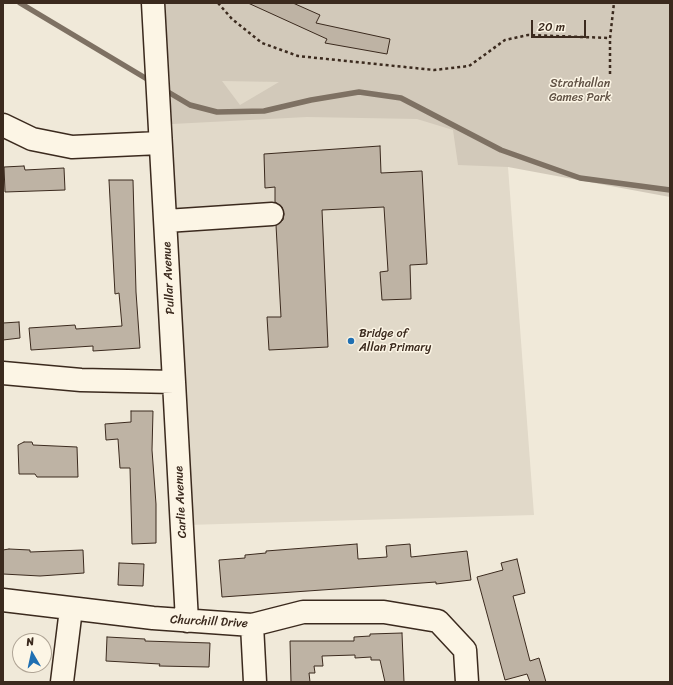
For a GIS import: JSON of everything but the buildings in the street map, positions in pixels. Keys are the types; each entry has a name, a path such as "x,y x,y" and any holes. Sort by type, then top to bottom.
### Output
{"street":[{"name":"Pullar Avenue","path":"153,3 174,382"},
{"path":"3,125 32,139 72,147 160,143"},
{"path":"166,221 272,214"},
{"path":"3,373 81,380 174,382"},
{"name":"Carlie Avenue","path":"174,382 188,621"},
{"name":"Churchill Drive","path":"3,600 70,609 188,621 252,625 303,612 384,612 438,621 465,650 467,682"},
{"path":"62,682 70,609"},
{"path":"252,625 255,682"}],"path":[{"path":"218,3 232,19 262,43 298,56 434,70 469,66 505,40 528,35 610,38"},
{"path":"610,74 610,38 614,3"}],"shaded area":[{"name":"Bridge of Allan Primary","path":"171,79 434,85 508,167 534,515 187,525"}],"green space":[{"name":"Strathallan Games Park","path":"165,3 670,3 670,197 508,167 458,165 453,130 417,119 307,117 172,124","holes":["222,81 279,82 240,105"]}],"waterway":[{"path":"20,3 152,82"},
{"path":"163,89 190,105 217,112 264,111 311,100 359,92 401,98 501,150 580,178 670,190"}],"place":[{"name":"Bridge of Allan Primary","path":"351,341"}]}
